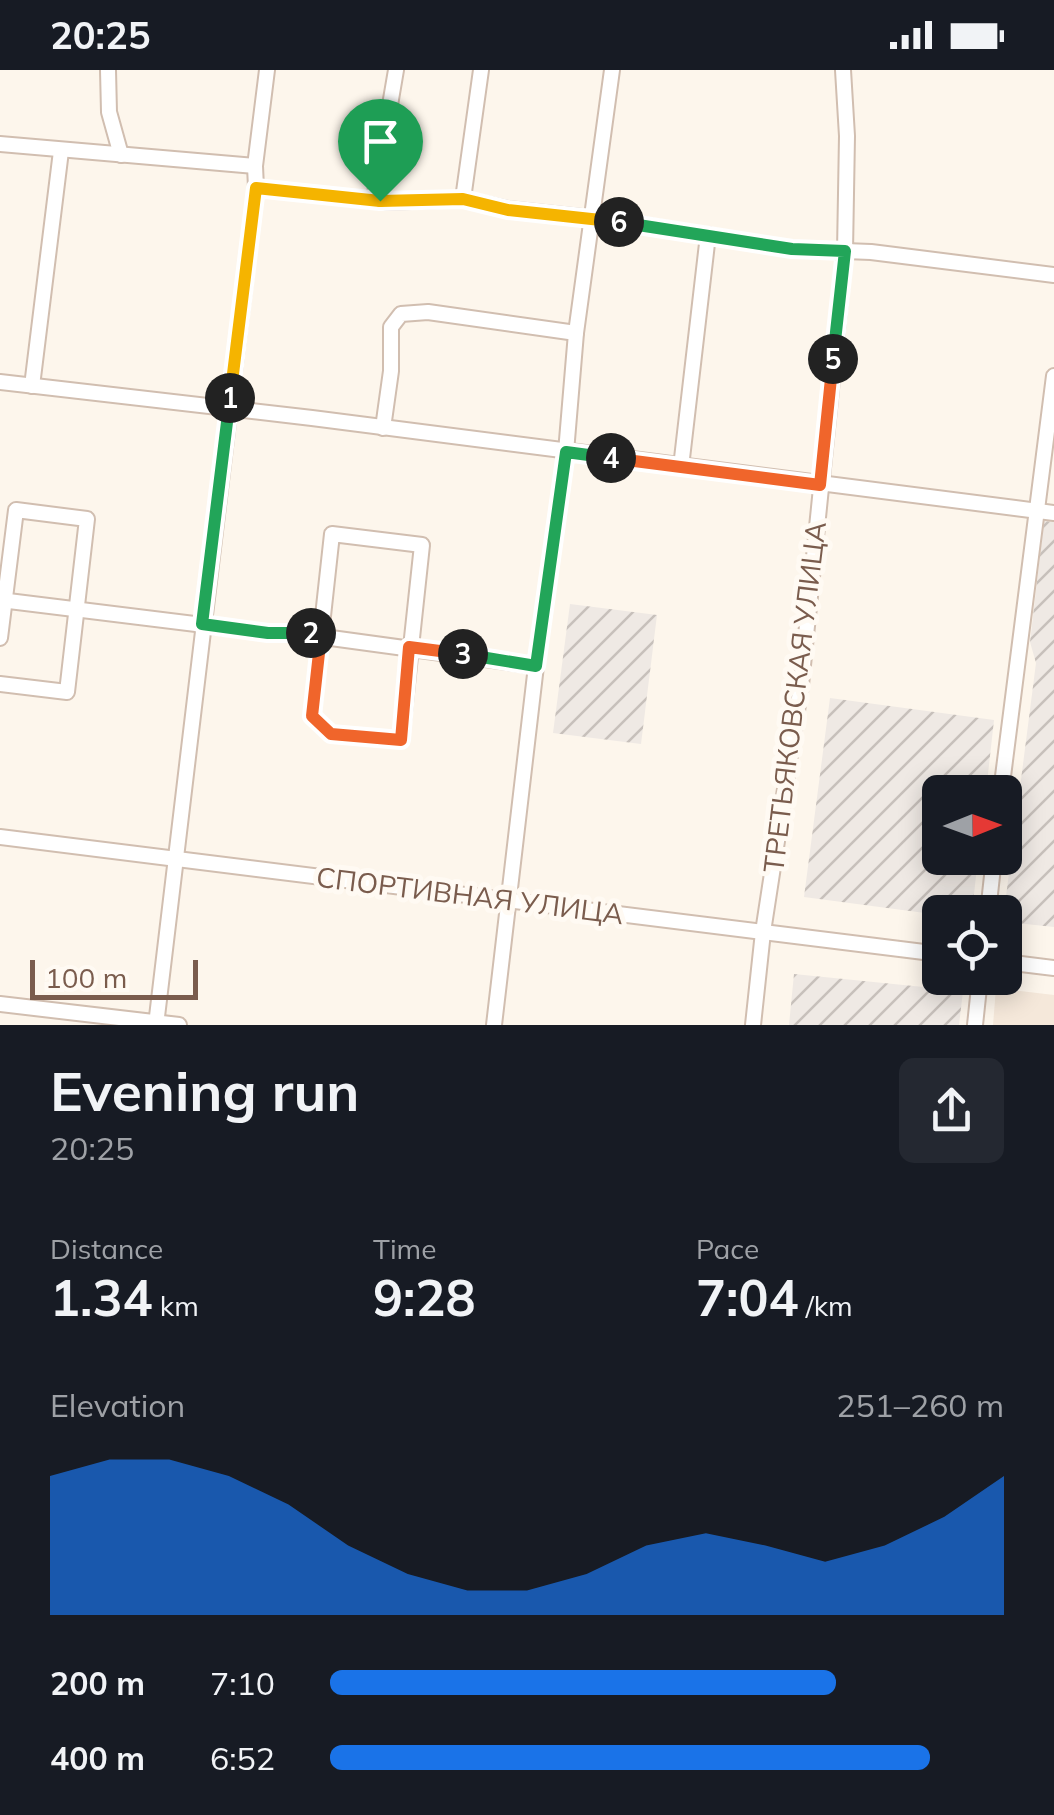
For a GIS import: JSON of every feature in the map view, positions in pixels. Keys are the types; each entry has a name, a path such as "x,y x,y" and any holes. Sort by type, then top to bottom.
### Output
{"street":[{"path":"108,70 109,112 121,155"},
{"path":"156,1024 267,70"},
{"path":"380,201 375,193 396,70"},
{"path":"463,199 481,70"},
{"path":"494,1025 536,666 566,452 576,333 612,70"},
{"name":"ТРЕТЬЯКОВСКАЯ УЛИЦА","path":"753,1025 763,932 801,684 845,251 847,136 843,70"},
{"path":"0,144 255,166"},
{"path":"32,386 61,151"},
{"path":"256,188 380,201 463,199 508,210 792,249 845,251 1054,275"},
{"path":"681,467 708,235"},
{"path":"383,428 391,370 391,327 401,314 428,312 576,333"},
{"path":"1003,775 1054,376"},
{"path":"0,382 1054,513"},
{"path":"0,638 16,510 87,520 66,692 0,684"},
{"path":"332,534 422,545 409,647 401,740 331,734 312,716 332,534"},
{"path":"2,600 268,633 290,631 536,666"},
{"name":"СПОРТИВНАЯ УЛИЦА","path":"0,837 922,952"},
{"path":"1022,964 1054,968"},
{"path":"975,1025 978,995"},
{"path":"0,1004 179,1025"}],"shaded area":[{"path":"1044,521 1054,522 1054,927 1022,924 1022,895 1006,895 1009,875 1022,875 1022,775 1036,663 1030,642"},
{"path":"570,604 657,615 641,744 553,733"},
{"path":"830,698 994,720 988,775 922,775 922,875 976,875 974,895 922,895 922,913 804,897"},
{"path":"794,974 922,987 922,995 963,995 959,1025 789,1025"},
{"path":"1022,991 1054,995 1054,1025 993,1025 995,995 1022,995"}],"route":[{"path":"256,188 380,201 463,199 508,210 610,220 792,249 845,251 820,485 566,452 536,666 409,647 401,740 331,734 312,716 321,635 202,624 256,188"}]}
